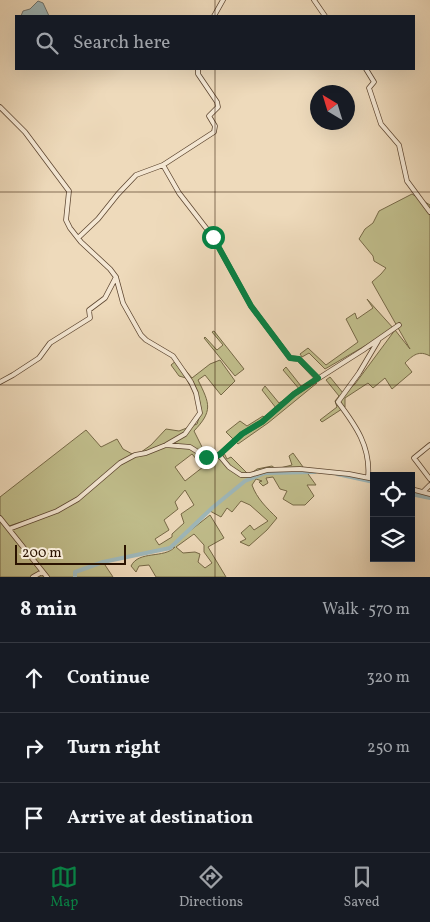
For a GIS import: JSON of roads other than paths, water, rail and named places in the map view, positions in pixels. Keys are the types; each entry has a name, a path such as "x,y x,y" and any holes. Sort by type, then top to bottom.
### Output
{"street":[{"path":"215,15 223,0"},
{"path":"314,0 324,15"},
{"path":"78,238 98,219 136,175 163,165 215,130 215,126 208,116 218,107 217,102 198,74 198,70"},
{"path":"367,70 374,82 369,88 381,124 399,145 407,181 430,212"},
{"path":"0,107 25,132 69,191 66,220 78,238 116,277 123,303 141,335 146,340 171,354 191,382 196,393 200,414 185,434 166,445 135,455 120,463 78,499 58,511 9,529"},
{"path":"163,165 179,193 213,237 251,306 290,358 299,359 318,378"},
{"path":"0,382 39,358 50,343 90,318 90,309 106,298 116,277"},
{"path":"166,445 190,447 206,457 219,455 242,434 262,422 294,394 399,324"},
{"path":"219,455 229,467 241,475 250,475 268,470 300,469 368,478 369,470 363,440 338,402 359,373 379,339"},
{"path":"430,445 414,458 430,479"},
{"path":"423,492 430,485"},
{"path":"415,490 430,494"},
{"path":"1,521 47,577"},
{"path":"33,577 42,572"}],"water":[{"path":"38,1 43,3 49,15 21,15 23,11 30,9"}],"waterway":[{"path":"75,577 75,572 103,562 170,548 212,508 245,481 265,473 315,472"},
{"path":"337,474 370,481"},
{"path":"415,495 430,498"}]}
